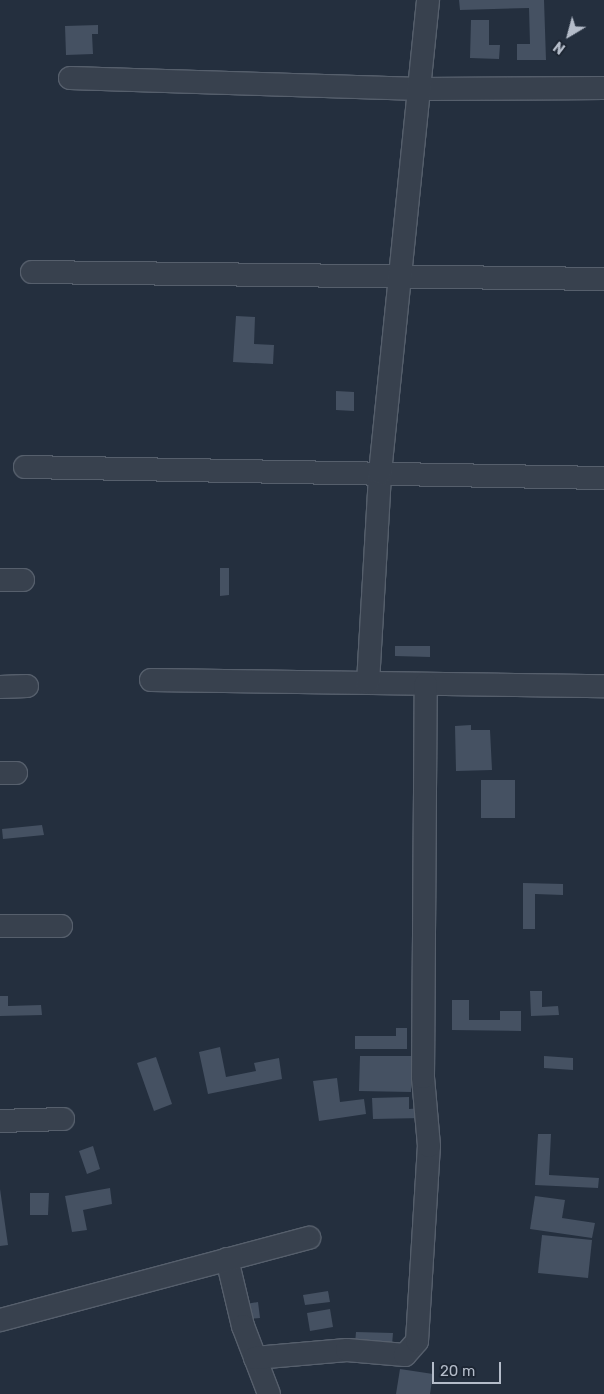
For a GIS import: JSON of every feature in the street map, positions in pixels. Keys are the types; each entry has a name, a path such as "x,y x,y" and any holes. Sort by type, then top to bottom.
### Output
{"street":[{"path":"368,683 380,472 402,275 428,0"},
{"path":"70,78 420,89 604,88"},
{"path":"32,272 402,275 604,279"},
{"path":"25,467 380,472 604,478"},
{"path":"0,580 23,580"},
{"path":"151,680 604,686"},
{"path":"255,1358 347,1350 405,1355 417,1341 429,1146 423,1078 426,684"},
{"path":"0,687 27,686"},
{"path":"0,926 61,926"},
{"path":"0,1121 63,1119"},
{"path":"0,1320 308,1238"},
{"path":"227,1260 243,1326 269,1394"}],"building":[{"path":"459,0 544,0 546,60 517,60 517,44 530,44 529,8 460,10"},
{"path":"471,20 489,20 489,45 500,45 499,59 470,58"},
{"path":"98,25 98,34 92,34 93,54 66,55 65,26"},
{"path":"236,316 255,317 254,344 274,345 273,364 233,362"},
{"path":"336,391 354,392 354,411 336,410"},
{"path":"220,568 229,568 229,595 220,596"},
{"path":"395,646 430,646 430,657 395,656"},
{"path":"471,725 471,730 490,730 492,770 456,771 455,726"},
{"path":"481,780 515,780 515,818 481,818"},
{"path":"42,825 44,835 3,839 2,829"},
{"path":"523,883 563,884 563,895 535,894 535,929 523,929"},
{"path":"530,991 542,991 542,1007 558,1006 559,1015 531,1016"},
{"path":"0,996 8,996 8,1006 41,1005 42,1015 0,1016"},
{"path":"452,1000 469,1000 469,1020 500,1020 500,1011 521,1011 521,1031 452,1030"},
{"path":"396,1028 407,1028 407,1049 355,1049 355,1036 396,1036"},
{"path":"220,1047 226,1077 256,1071 254,1063 279,1058 282,1079 208,1094 199,1052"},
{"path":"360,1056 411,1056 411,1092 359,1091"},
{"path":"544,1056 573,1058 573,1070 544,1068"},
{"path":"156,1057 172,1104 154,1111 137,1063"},
{"path":"337,1078 340,1102 364,1099 366,1114 319,1121 313,1081"},
{"path":"409,1097 409,1109 422,1108 422,1118 373,1119 372,1098"},
{"path":"538,1134 551,1134 549,1175 599,1178 598,1188 535,1185"},
{"path":"93,1146 100,1169 87,1174 79,1151"},
{"path":"110,1188 112,1204 83,1210 87,1230 72,1232 65,1196"},
{"path":"0,1189 8,1245 0,1246"},
{"path":"30,1193 49,1193 48,1215 30,1215"},
{"path":"535,1196 565,1200 562,1218 595,1223 592,1238 530,1229"},
{"path":"542,1235 592,1240 588,1278 538,1273"},
{"path":"328,1291 330,1302 305,1305 303,1295"},
{"path":"258,1302 260,1318 248,1319 246,1304"},
{"path":"330,1309 333,1327 310,1331 307,1313"},
{"path":"356,1332 393,1333 392,1345 355,1344"},
{"path":"400,1369 433,1374 430,1394 396,1394"}]}
